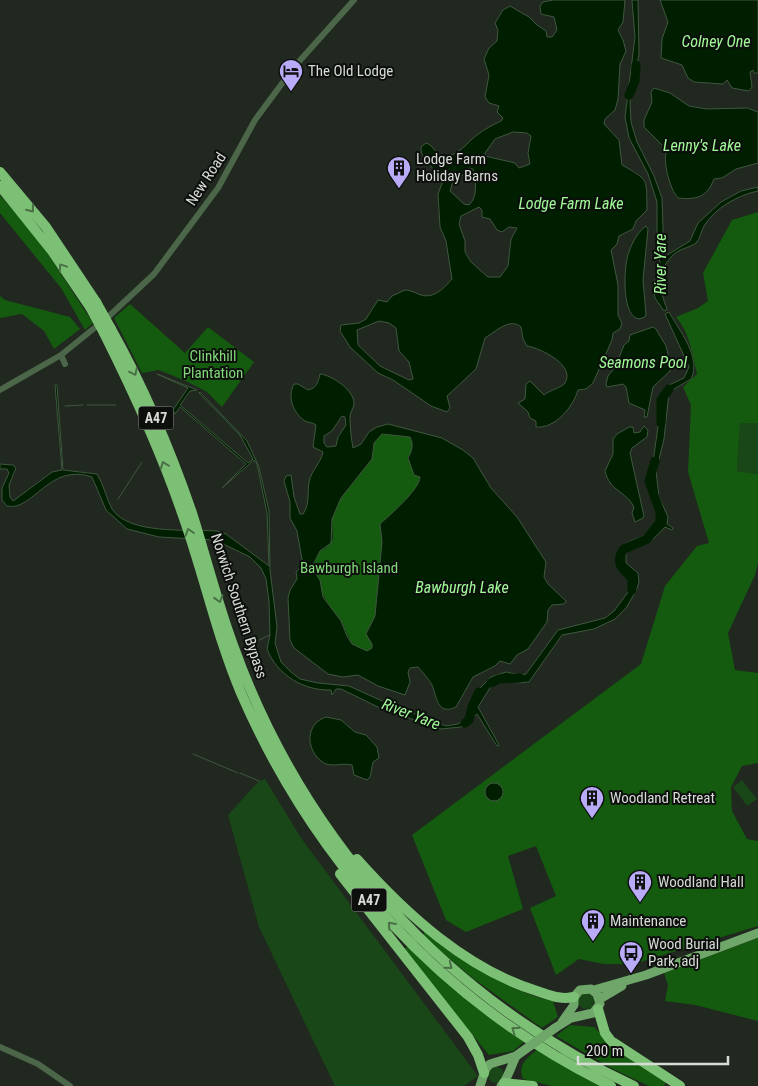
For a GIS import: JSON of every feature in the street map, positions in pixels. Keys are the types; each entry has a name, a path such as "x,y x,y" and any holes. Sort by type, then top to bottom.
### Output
{"highway":[{"name":"Norwich Southern Bypass","path":"0,172 46,228 108,331 186,510 233,644 271,736 300,788 333,839 376,893 434,954 494,1003 532,1030 586,1063 634,1086"},
{"name":"Norwich Southern Bypass","path":"0,186 93,305"},
{"name":"Norwich Southern Bypass","path":"200,553 223,643 241,693 282,776 304,813 341,864 401,935 487,1010 556,1056 610,1086"},
{"name":"A47","path":"241,693 273,767 310,831 348,886 468,1037 478,1055 482,1079"},
{"name":"A47","path":"271,736 315,806 341,841 387,892 407,910 444,941 511,983 558,998 572,1000"},
{"path":"599,1004 605,1033 611,1041 680,1086"},
{"path":"504,1081 534,1086"}],"main road":[{"path":"558,1025 580,990 586,988 594,990 642,976 758,933"},
{"path":"491,1086 482,1079 490,1064 516,1056 558,1025 586,1015 599,1004 604,994 642,976"},
{"path":"594,990 599,1004"},
{"path":"572,1000 581,1014 586,1015"},
{"path":"504,1081 516,1056"},
{"path":"496,1063 502,1065 504,1081"}],"street":[{"name":"New Road","path":"0,390 61,355 108,317 154,274 218,188 255,120 295,66 354,0"},
{"path":"61,355 65,364"},
{"path":"0,1047 38,1064 70,1086"}],"green space":[{"path":"0,195 40,242 93,323 85,330 61,288 0,213"},
{"path":"758,212 758,423 740,423 737,471 758,474 758,563 755,575 728,633 735,670 758,673 758,763 742,766 731,787 732,811 747,839 758,841 758,926 634,964 604,964 579,959 556,975 530,908 556,896 536,846 508,856 523,909 466,932 446,920 412,835 641,664 665,586 697,546 709,543 688,472 691,405 683,387 697,374 687,337 676,317 698,308 708,301 703,273 732,220"},
{"path":"0,296 5,300 70,317 80,329 54,349 44,331 22,314 0,318"},
{"name":"Clinkhill Plantation","path":"130,304 185,353 208,327 254,362 222,407 207,392 188,382 159,370 142,373 114,318"},
{"path":"740,422 758,423 758,474 737,471"},
{"name":"Bawburgh Island","path":"388,433 410,437 412,448 408,458 414,474 420,477 419,482 410,495 380,524 382,542 375,616 366,634 372,644 372,648 367,651 352,644 341,621 331,610 320,588 314,563 320,551 326,548 333,539 332,519 341,498 374,449 373,443 382,434"},
{"path":"265,779 301,838 478,1076 464,1086 335,1086 259,927 228,815 259,781"},
{"path":"742,780 757,799 747,806 733,787"},
{"path":"425,929 502,981 535,996 553,1001 558,1017 542,1028 470,976 423,936"},
{"path":"758,938 758,1021 695,1005 665,1001 668,985 664,973"},
{"path":"408,946 525,1041 513,1051 489,1055 403,950"},
{"path":"586,993 592,995 594,1001 592,1007 586,1009 580,1007 578,1001 580,995"},
{"path":"570,1025 594,1027 621,1054 666,1082 664,1086 649,1086 613,1069 556,1036"},
{"path":"538,1049 608,1086 552,1086 523,1079 521,1069 524,1061"},
{"path":"496,1067 504,1075 496,1083 488,1075"}],"water":[{"name":"Lodge Farm Lake","path":"553,0 625,0 623,22 618,30 626,51 620,64 618,99 615,110 605,119 604,124 619,140 622,165 638,174 645,182 647,210 636,221 633,229 619,236 617,244 611,250 618,285 618,315 622,323 620,329 613,333 612,340 593,383 586,389 578,390 568,410 556,421 543,427 536,427 536,421 530,418 528,412 518,403 525,399 526,384 530,381 544,395 565,383 566,370 555,358 527,346 523,339 521,327 517,324 503,326 485,338 476,369 447,396 450,408 447,412 431,406 393,380 378,373 350,347 340,331 341,325 359,323 366,319 378,300 387,302 392,296 405,290 426,296 434,294 452,279 446,241 440,227 438,194 443,181 423,157 421,147 426,143 442,156 454,154 473,138 501,121 503,118 497,112 499,106 489,103 485,97 489,75 484,59 489,48 497,41 498,30 495,23 503,10 510,6 529,17 546,31 547,37 552,37 557,30 554,17 541,14 540,6 543,2","holes":["513,132 527,133 531,136 528,153 530,164 519,168 515,163 485,156 485,153 495,139","469,168 473,169 475,193 469,205 464,204 450,191 454,178 463,175","479,207 482,210 482,217 490,219 497,230 502,232 509,227 517,228 511,239 508,266 500,277 488,277 471,262 465,252 465,241 459,224 461,216","379,321 389,323 396,328 399,351 409,362 413,379 409,380 380,366 358,345 357,330"]},
{"path":"632,0 638,0 639,54 630,102 631,122 637,142 654,176 662,198 664,257 690,241 698,223 721,202 741,191 758,187 758,191 735,199 721,208 704,226 696,243 672,256 661,275 662,294 667,309 664,311 655,298 653,287 660,263 657,244 657,202 648,174 629,138 625,117 635,37"},
{"name":"Colney One","path":"660,0 758,0 758,72 755,74 753,70 750,72 752,87 749,91 732,88 727,80 723,84 694,82 688,78 682,65 661,58 662,39 668,22"},
{"name":"Lenny's Lake","path":"654,88 670,93 689,106 707,109 747,108 758,112 758,163 736,169 722,178 714,179 708,190 696,198 678,198 672,189 668,175 665,161 667,150 644,127 644,120 652,102 651,92"},
{"path":"646,226 648,229 643,280 646,314 645,317 639,319 633,316 627,303 625,274 627,259 632,245"},
{"path":"669,312 688,344 694,362 694,371 691,379 669,392 664,439 656,471 659,497 668,517 667,524 673,528 672,530 665,527 652,540 634,544 626,553 626,563 638,573 639,582 626,608 615,619 594,629 562,635 529,682 518,683 503,679 493,683 478,707 499,745 497,746 477,714 461,727 441,729 380,708 341,689 336,689 332,695 331,690 311,688 293,680 277,667 267,649 270,635 269,601 266,579 261,568 250,557 215,540 159,537 127,529 106,510 92,477 77,474 64,476 53,481 25,502 16,506 7,506 2,500 2,488 9,473 7,469 0,469 0,464 13,465 16,468 9,485 10,497 13,501 52,472 62,470 55,385 57,385 63,470 97,474 112,509 120,517 132,523 160,529 217,531 226,534 269,566 267,513 257,464 254,460 222,488 246,464 180,407 175,414 173,410 188,388 157,374 197,390 190,391 180,405 248,463 253,459 240,435 200,392 247,441 259,467 269,511 270,570 277,627 275,643 281,662 300,679 349,686 446,726 458,724 467,718 481,687 491,677 506,672 520,675 526,674 558,630 605,618 614,611 631,588 632,578 619,563 620,553 623,546 629,542 650,533 657,527 662,518 652,495 650,483 663,391 667,386 684,378 689,367 665,314"},
{"name":"Seamons Pool","path":"653,327 666,346 671,366 670,371 653,387 647,417 644,417 645,410 629,403 626,387 623,384 607,387 606,384 608,376 616,366 624,345 629,341 630,335"},
{"name":"Bawburgh Lake","path":"320,374 331,377 342,384 351,394 354,406 350,416 353,448 361,444 369,432 377,427 388,424 442,438 473,458 491,488 517,517 546,562 544,577 548,584 566,601 564,604 552,605 548,610 547,622 528,649 517,655 510,664 500,661 495,666 473,677 456,707 445,709 441,707 431,683 418,667 410,668 408,672 410,682 405,695 378,686 358,675 343,677 328,674 294,648 290,640 288,598 290,590 297,579 296,572 303,565 297,531 290,518 290,502 284,481 286,476 291,475 294,497 300,514 303,514 307,503 310,477 323,452 313,447 316,425 305,421 297,414 292,404 291,394 294,384 298,384 308,390 311,389 318,382","holes":["342,416 345,417 346,425 338,437 336,446 327,447 324,443 324,436 332,431","382,434 410,437 412,448 408,458 414,475 420,477 419,482 410,495 380,524 382,542 375,616 366,634 372,644 372,648 367,651 352,644 341,621 323,597 320,580 314,571 314,563 320,551 331,543 332,519 341,498 372,459 374,443"]},
{"path":"644,426 648,430 647,437 632,448 630,453 644,516 635,522 632,513 634,507 610,483 605,471 613,454 613,439 617,434 629,427 633,427 634,433 640,432"},
{"path":"326,717 341,720 355,732 366,735 377,747 379,758 373,762 370,777 367,780 354,775 352,765 328,765 321,761 312,750 310,744 311,731 319,720"},
{"path":"494,783 500,786 503,792 500,798 494,801 488,798 485,792 488,786"}],"waterway":[{"name":"River Yare","path":"629,95 635,81 636,65"},
{"name":"River Yare","path":"661,423 661,400 669,389"},
{"path":"65,406 83,405"},
{"path":"87,405 116,405"},
{"name":"River Yare","path":"632,590 632,578 620,565 620,558 624,549 647,539 660,522 660,512 649,481 655,461"},
{"path":"118,499 142,462"},
{"path":"255,642 270,635"},
{"name":"River Yare","path":"491,683 499,679 520,678"},
{"name":"River Yare","path":"465,723 469,720 472,707 479,692"},
{"path":"193,754 238,773"},
{"path":"240,773 259,781"}],"place":[{"name":"The Old Lodge","path":"291,92"},
{"name":"Lodge Farm Holiday Barns","path":"399,189"},
{"name":"Woodland Retreat","path":"592,819"},
{"name":"Woodland Hall","path":"640,903"},
{"name":"Maintenance","path":"593,942"},
{"name":"Wood Burial Park, adj","path":"631,974"}]}
